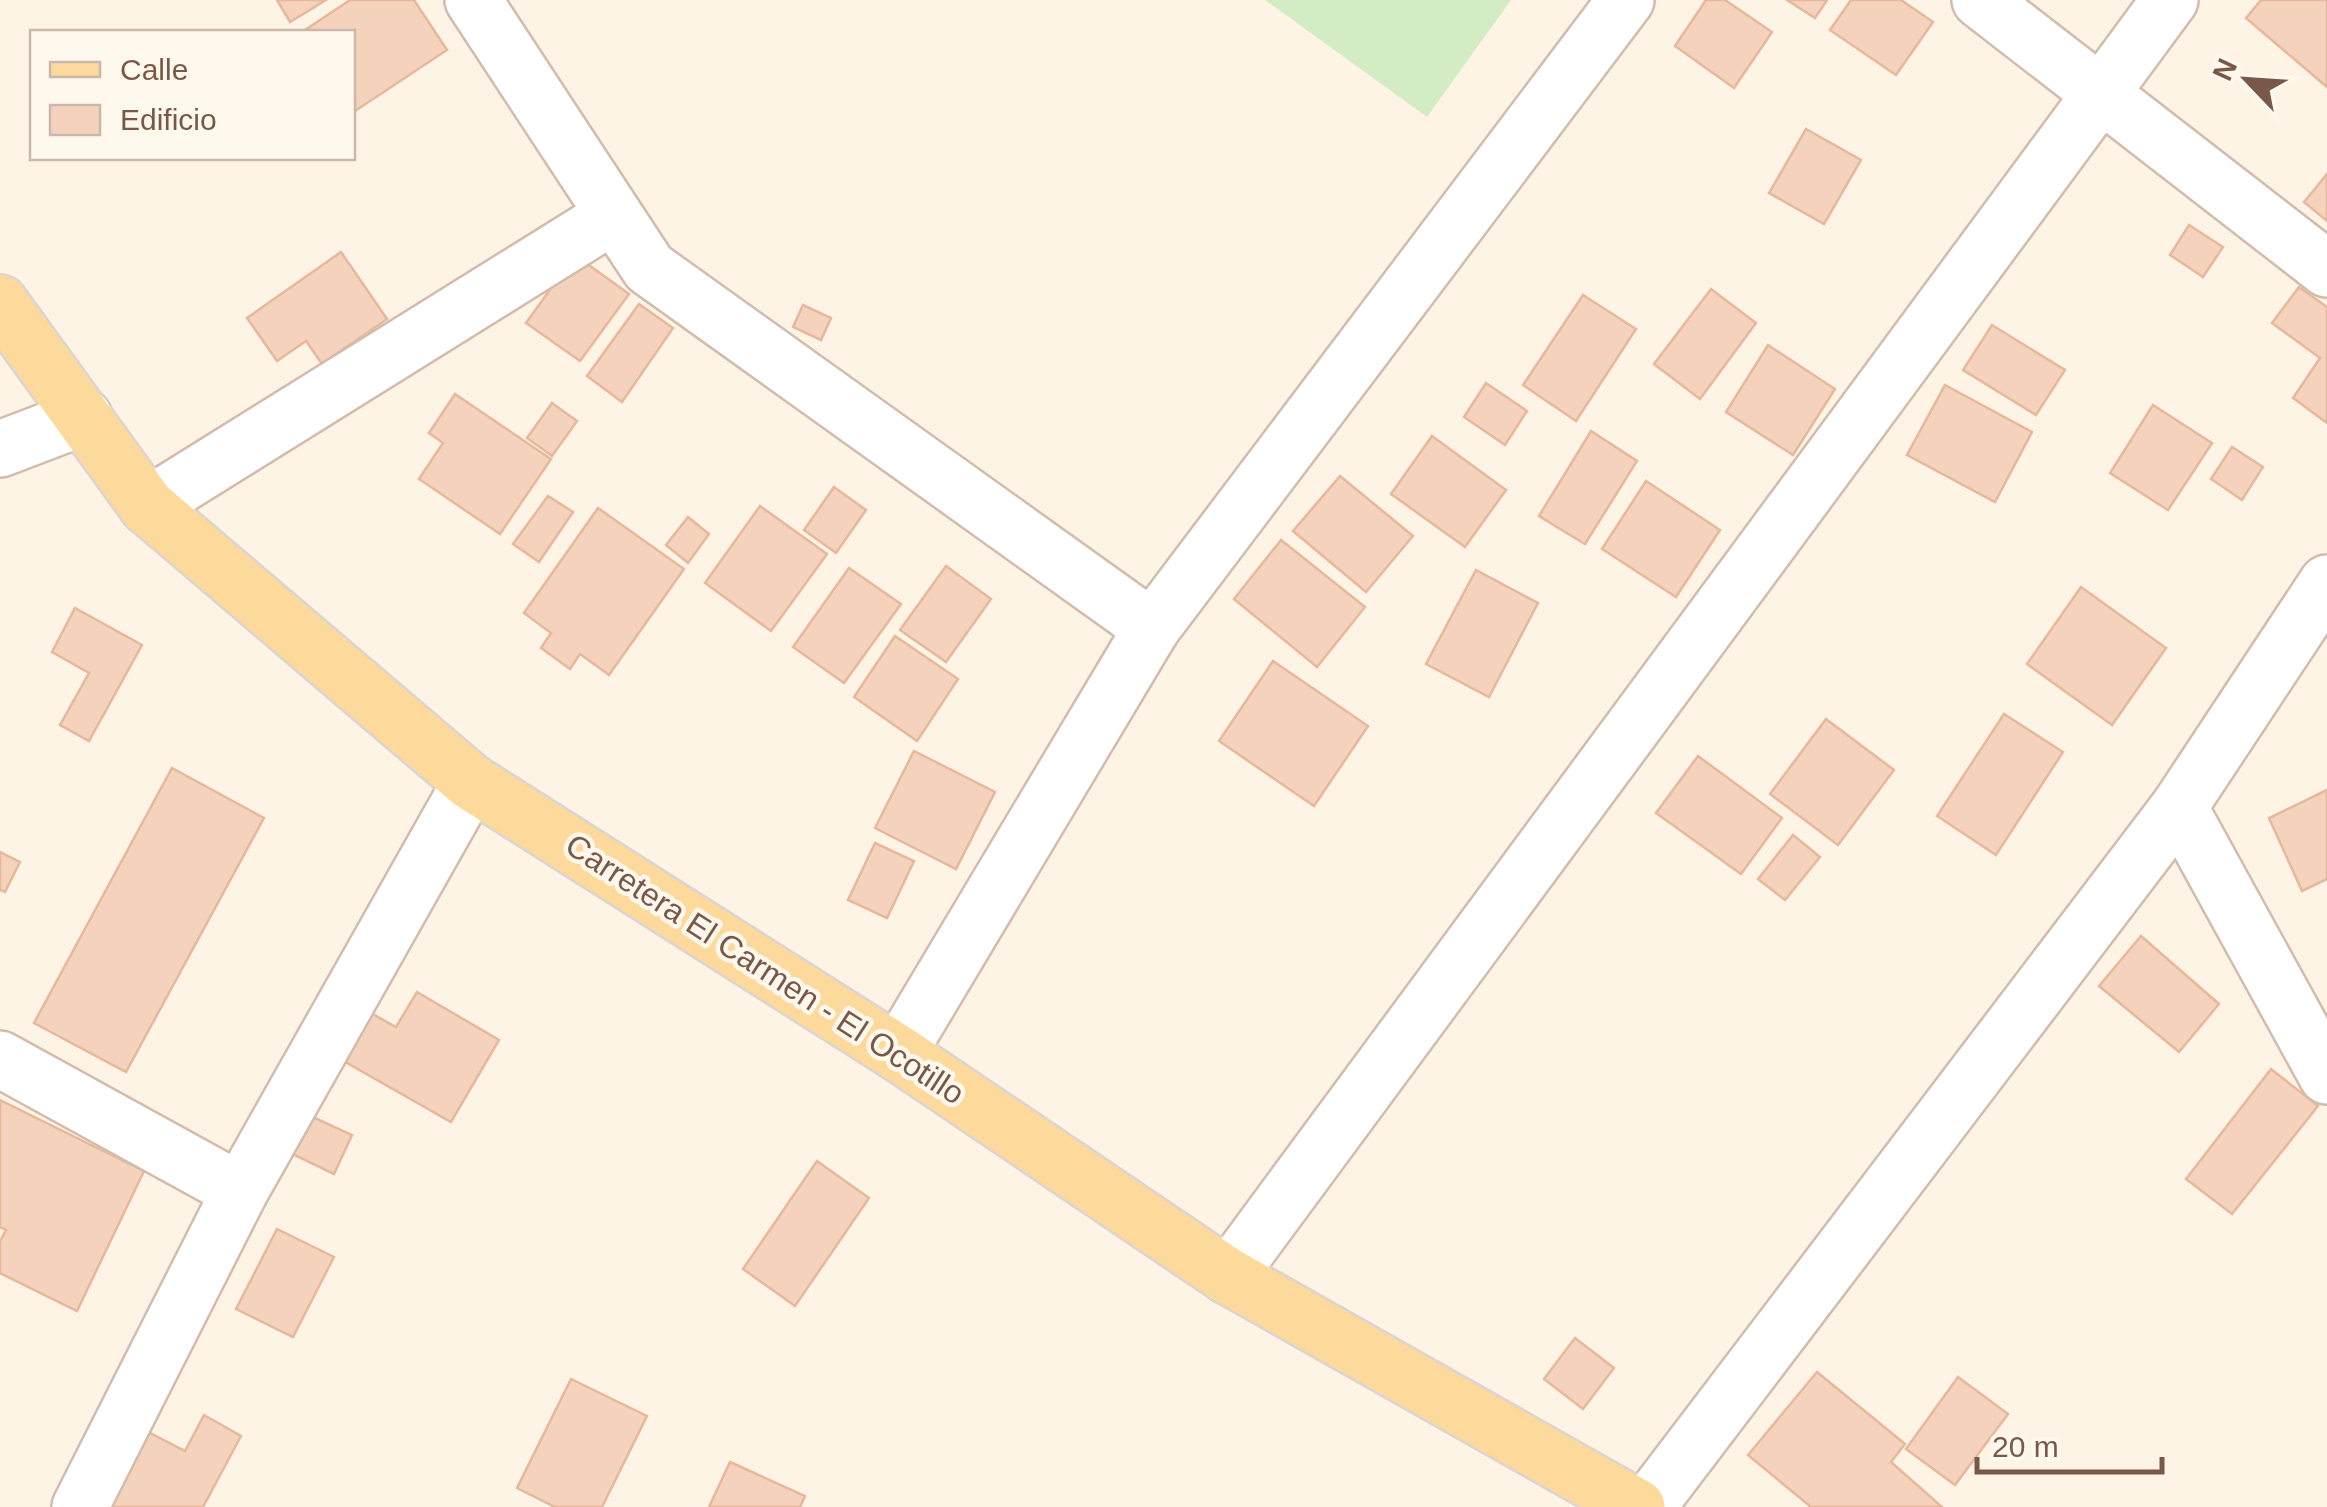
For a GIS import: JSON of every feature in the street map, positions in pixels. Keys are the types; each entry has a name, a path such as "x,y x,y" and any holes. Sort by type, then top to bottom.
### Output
{"main road":[{"name":"Carretera El Carmen - El Ocotillo","path":"0,302 147,506 471,782 898,1053 1228,1276 1637,1507"}],"street":[{"path":"473,0 649,268 1152,628"},
{"path":"898,1053 1152,628 1626,0"},
{"path":"1980,0 2327,268"},
{"path":"1228,1276 2170,0"},
{"path":"147,506 614,215"},
{"path":"0,449 84,417"},
{"path":"1648,1507 2179,807 2327,583"},
{"path":"80,1507 240,1190 471,782"},
{"path":"2179,807 2327,1076"},
{"path":"0,1059 240,1190"}],"green space":[{"path":"1265,0 1511,0 1427,117"}],"building":[{"path":"277,0 326,0 290,22"},
{"path":"350,0 414,0 447,50 355,111 355,30 305,30"},
{"path":"1706,0 1725,0 1772,32 1734,88 1675,46"},
{"path":"1787,0 1827,0 1815,18"},
{"path":"1851,0 1901,0 1933,22 1896,75 1830,30"},
{"path":"2261,0 2327,0 2327,87 2246,18"},
{"path":"1806,129 1861,160 1824,224 1769,193"},
{"path":"2327,174 2327,221 2304,202"},
{"path":"2189,225 2223,247 2203,277 2170,255"},
{"path":"341,252 387,319 322,364 306,341 277,361 247,318"},
{"path":"575,255 629,294 580,361 526,323"},
{"path":"2299,287 2327,307 2327,423 2293,398 2320,358 2272,323"},
{"path":"1711,289 1756,323 1700,399 1654,364"},
{"path":"1583,295 1636,329 1576,421 1523,385"},
{"path":"639,304 673,328 622,402 587,376"},
{"path":"803,305 831,318 821,340 793,327"},
{"path":"1992,325 2065,370 2036,415 1963,370"},
{"path":"1768,345 1835,389 1793,455 1726,412"},
{"path":"1486,383 1527,411 1505,445 1464,417"},
{"path":"1945,385 2032,432 1995,502 1907,455"},
{"path":"455,394 551,459 500,534 419,479 443,443 429,433"},
{"path":"552,403 577,421 552,456 527,438"},
{"path":"2153,405 2212,443 2168,510 2110,473"},
{"path":"1591,431 1637,461 1585,544 1539,516"},
{"path":"1432,436 1506,490 1465,547 1391,494"},
{"path":"2232,447 2263,467 2242,500 2211,479"},
{"path":"1340,476 1413,536 1366,592 1293,531"},
{"path":"1646,481 1720,530 1676,597 1602,549"},
{"path":"834,487 866,510 836,553 804,530"},
{"path":"548,496 573,512 539,562 513,544"},
{"path":"760,506 827,554 771,631 705,583"},
{"path":"598,508 684,569 609,675 580,654 570,669 541,648 551,633 524,613"},
{"path":"688,517 709,534 688,563 666,545"},
{"path":"1281,540 1365,607 1317,667 1234,599"},
{"path":"946,566 991,599 946,662 900,630"},
{"path":"849,568 901,604 844,683 793,647"},
{"path":"1476,570 1538,603 1489,697 1426,664"},
{"path":"2081,587 2166,648 2112,725 2027,664"},
{"path":"75,608 142,645 89,741 60,725 89,673 52,652"},
{"path":"895,636 958,679 917,741 854,697"},
{"path":"1273,661 1368,726 1314,806 1219,741"},
{"path":"2004,714 2063,752 1996,855 1937,816"},
{"path":"1826,719 1894,770 1838,845 1770,794"},
{"path":"914,751 995,792 956,869 875,828"},
{"path":"1698,756 1782,818 1741,874 1656,813"},
{"path":"172,768 264,818 126,1072 34,1023"},
{"path":"2327,790 2327,879 2302,891 2269,818"},
{"path":"1793,835 1820,857 1785,900 1758,879"},
{"path":"875,843 914,861 887,918 848,900"},
{"path":"0,852 20,862 5,892 0,890"},
{"path":"2141,936 2219,1004 2179,1052 2099,986"},
{"path":"417,992 499,1040 451,1122 326,1051 353,1003 396,1027"},
{"path":"2271,1069 2318,1106 2232,1214 2186,1179"},
{"path":"0,1100 144,1171 77,1311 0,1273 0,1241 6,1230 0,1227"},
{"path":"304,1113 352,1135 334,1174 286,1151"},
{"path":"817,1161 869,1198 795,1306 743,1269"},
{"path":"277,1229 334,1257 293,1337 236,1309"},
{"path":"1575,1338 1614,1368 1583,1409 1544,1379"},
{"path":"1817,1372 1905,1444 1891,1462 1942,1507 1811,1507 1748,1455"},
{"path":"1958,1377 2008,1414 1955,1485 1906,1449"},
{"path":"571,1379 647,1416 602,1507 555,1507 517,1488"},
{"path":"204,1415 241,1436 203,1507 108,1507 148,1432 185,1451"},
{"path":"730,1462 805,1496 800,1507 709,1507"}]}
